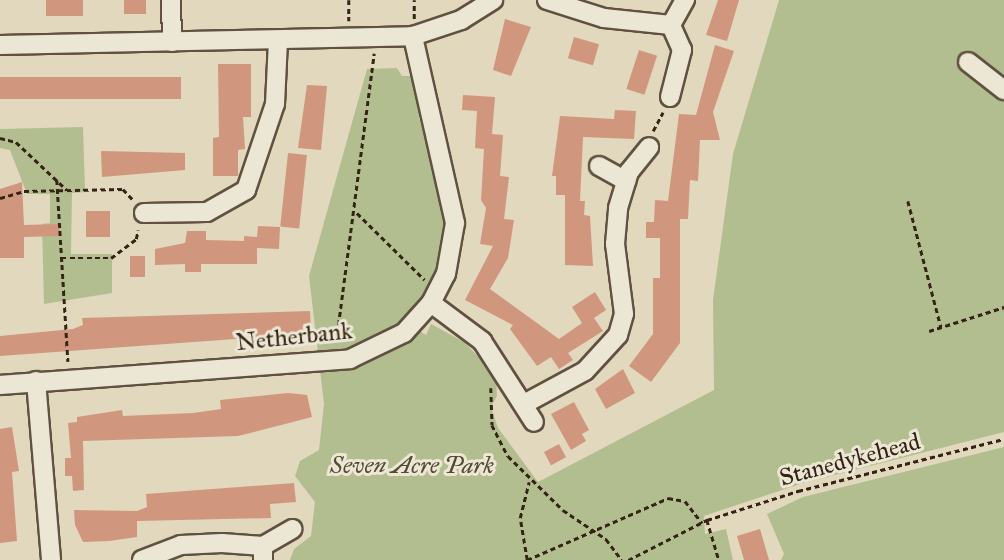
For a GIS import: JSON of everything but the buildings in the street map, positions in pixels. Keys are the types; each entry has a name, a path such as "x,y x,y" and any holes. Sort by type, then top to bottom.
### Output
{"street":[{"path":"171,0 172,41"},
{"path":"0,45 376,40 414,36 461,20 493,0"},
{"path":"547,0 604,18 671,25"},
{"path":"671,25 685,0"},
{"path":"670,97 682,50 671,25"},
{"name":"Netherbank","path":"0,386 69,378 332,361 390,343 434,297 452,246 454,204 414,36"},
{"path":"144,213 207,212 246,190 275,104 278,41"},
{"path":"968,62 1004,90"},
{"path":"524,404 584,371 618,335 624,299 615,244 626,181 649,147"},
{"path":"599,166 626,181"},
{"path":"434,297 482,341 502,365 534,422"},
{"path":"36,381 51,560"},
{"path":"142,560 181,545 263,553 293,529"}],"path":[{"path":"332,361 357,213 376,40"},
{"path":"649,147 670,97"},
{"path":"0,138 16,142 67,190"},
{"path":"57,180 69,378"},
{"path":"0,198 57,190 122,189 144,213 136,239 111,258 61,258"},
{"path":"908,201 941,327"},
{"path":"357,213 434,297"},
{"path":"929,331 1004,307"},
{"path":"502,365 493,374 489,412 508,456 530,481 595,531 622,560"},
{"name":"Stanedykehead","path":"628,560 707,520 798,491 1004,439"},
{"path":"530,481 520,518 527,560 668,498 685,501 702,523"},
{"path":"707,520 719,560"}],"green space":[{"name":"Seven Acre Park","path":"779,0 1004,0 1004,432 803,483 704,516 705,534 726,529 733,560 290,560 294,549 311,536 315,502 295,476 300,461 319,450 324,404 309,276 367,69 397,68 402,76 414,76 422,104 419,117 446,220 434,279 403,320 426,335 431,324 464,342 496,375 497,396 491,407 498,428 538,482 714,390 713,300 733,154"},
{"path":"83,127 85,192 72,193 71,254 112,254 112,293 44,304 42,224 50,223 50,194 27,194 10,150 0,148 0,129"},
{"path":"1004,447 1004,560 781,560 784,554 767,514 803,497"}]}
